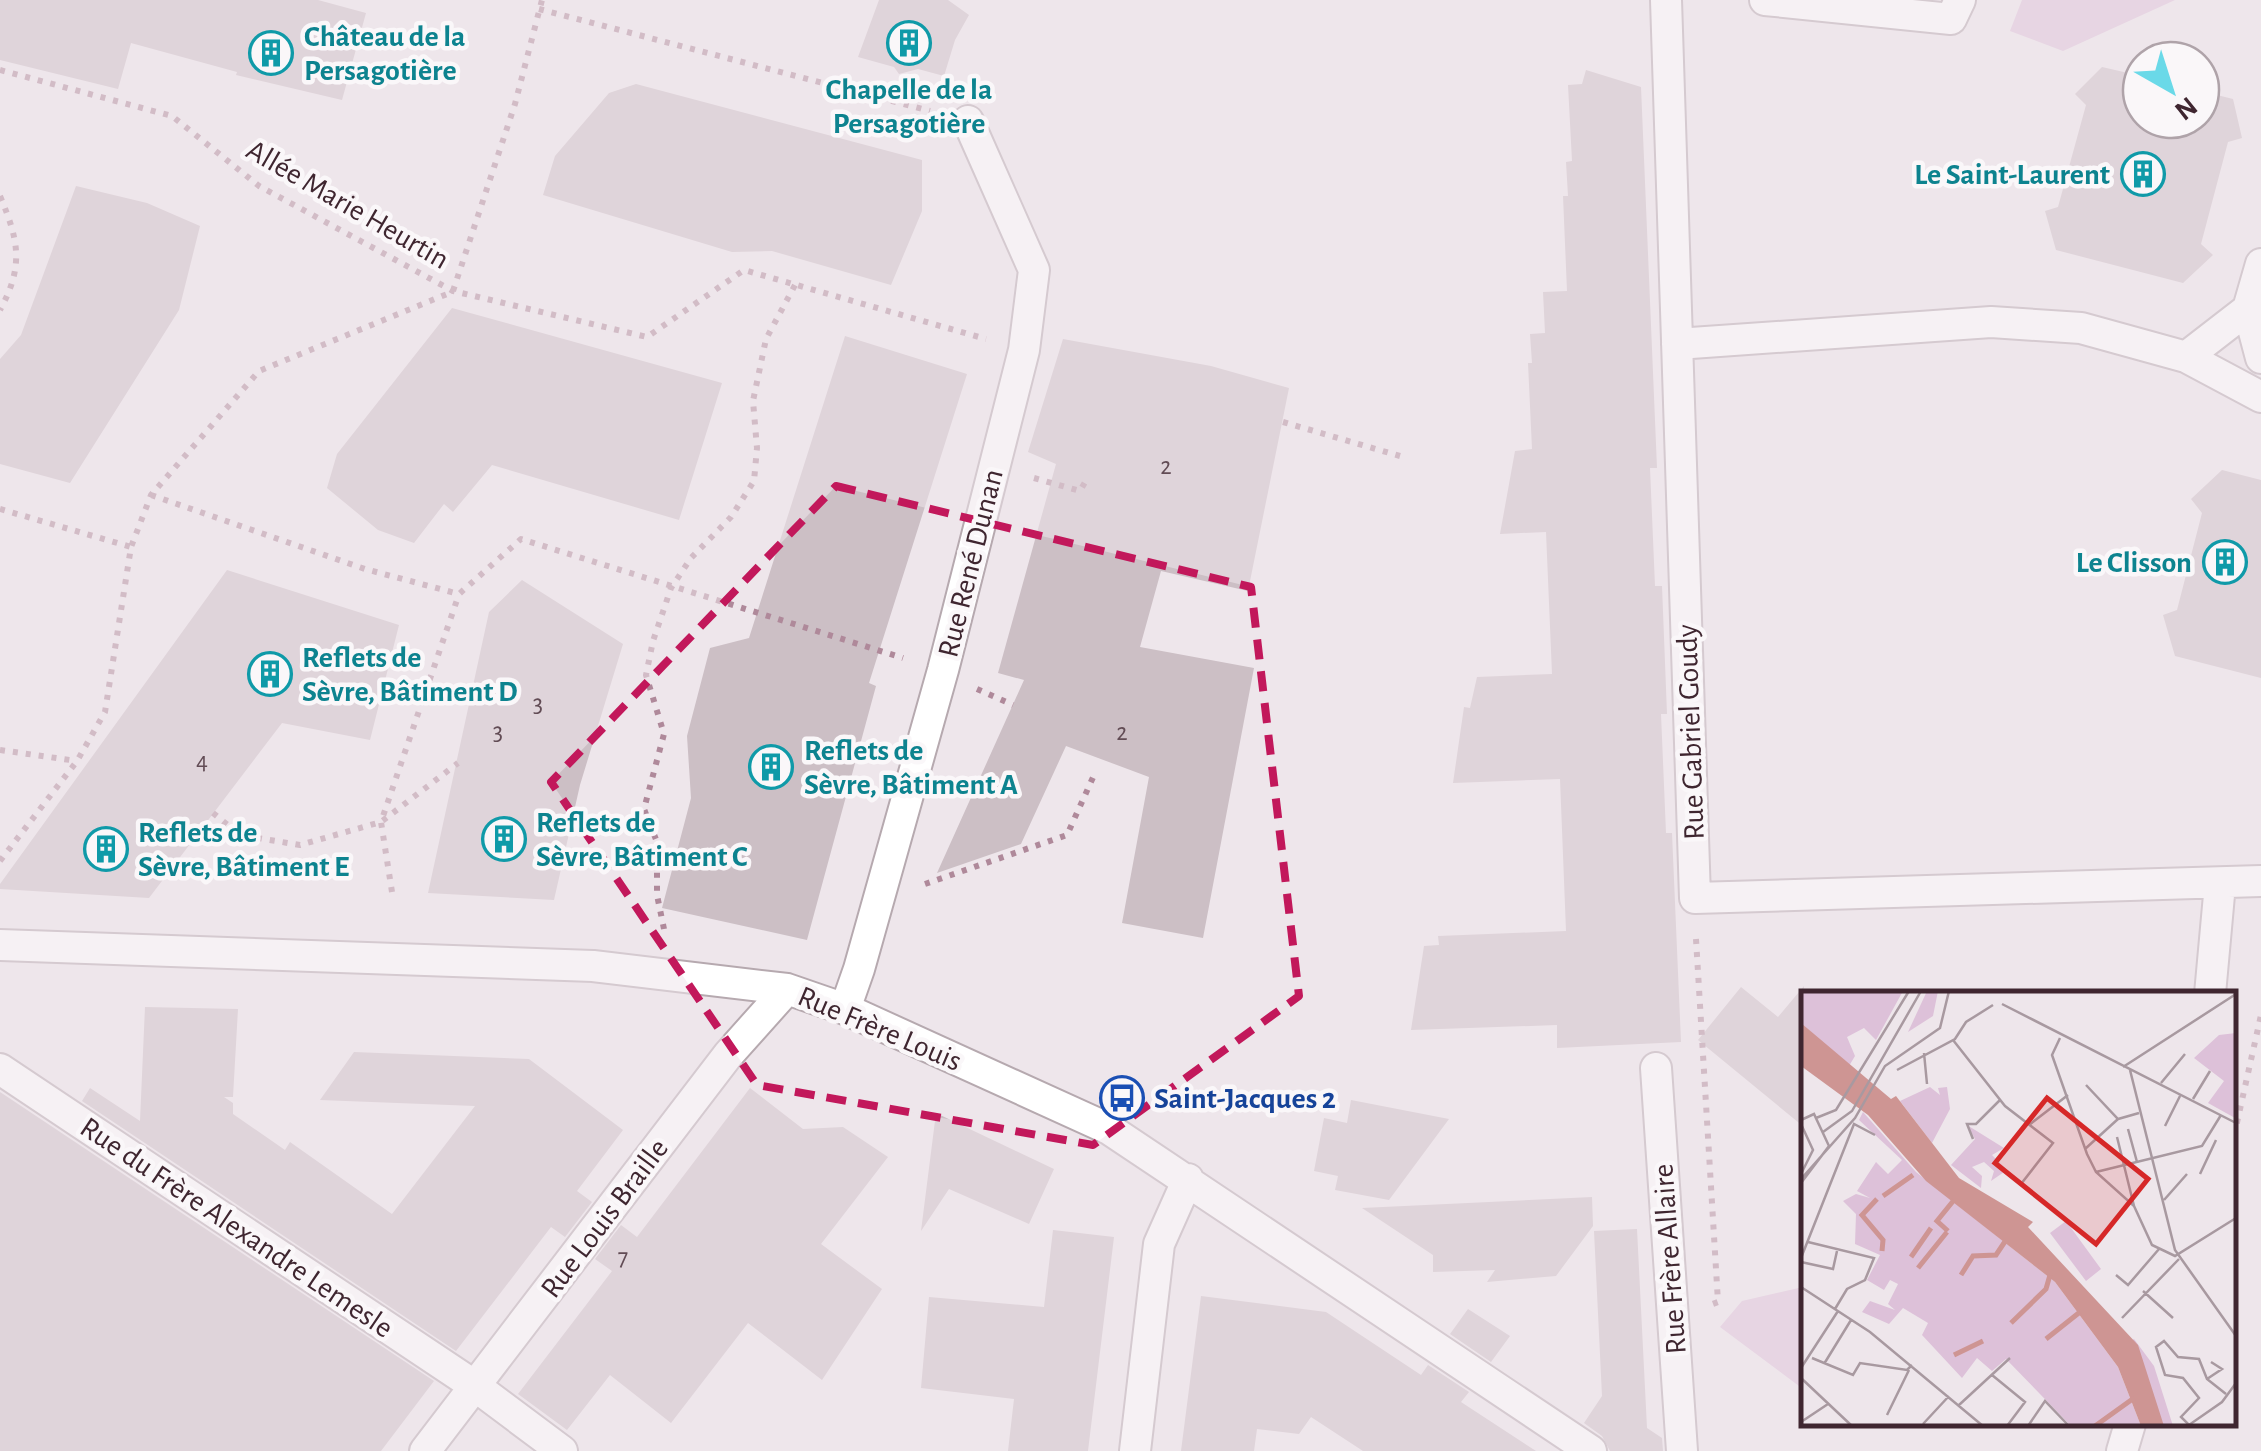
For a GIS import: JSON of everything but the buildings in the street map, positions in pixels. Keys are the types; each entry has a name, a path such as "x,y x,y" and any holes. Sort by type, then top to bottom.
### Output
{"street":[{"name":"Rue Gabriel Goudy","path":"1666,0 1695,898 2261,881"},
{"path":"1765,0 1951,19 1960,0"},
{"name":"Rue René Dunan","path":"845,1009 943,670 1024,350 1034,270 968,122"},
{"path":"2261,264 2248,310 2261,358"},
{"path":"2186,357 2248,310"},
{"path":"1677,344 1990,322 2081,328 2186,357 2261,397"},
{"path":"2210,991 2220,884"},
{"name":"Rue Frère Louis","path":"0,945 593,966 788,988 845,1009 1109,1129 1591,1451"},
{"name":"Rue Louis Braille","path":"425,1451 728,1055 788,988"},
{"name":"Rue Frère Allaire","path":"1656,1068 1682,1451"},
{"name":"Rue du Frère Alexandre Lemesle","path":"0,1069 475,1386 562,1451"},
{"path":"1135,1451 1159,1244 1188,1179"},
{"path":"2122,1451 2129,1426"}],"path":[{"path":"0,861 77,761 105,712 130,547 151,495 260,371 454,291 515,104 540,4 968,122"},
{"name":"Allée Marie Heurtin","path":"0,70 172,116 260,186 454,291 647,337 744,270 795,285"},
{"path":"0,196 17,236 14,285 0,310"},
{"path":"664,929 657,895 657,842 644,809 664,734 646,675 653,641 672,588 691,558 731,517 754,480 757,448 753,401 766,340 795,285 1024,350"},
{"path":"1282,422 1400,456"},
{"path":"1030,477 1080,491 1088,477"},
{"path":"151,495 365,569 459,594"},
{"path":"0,509 130,547"},
{"path":"392,892 381,822 459,594 521,540 943,670"},
{"path":"972,687 1013,705"},
{"path":"0,750 77,761"},
{"path":"214,813 240,835 300,846 381,822 458,762"},
{"path":"922,886 1067,835 1095,773"},
{"path":"2236,1127 2261,1015"}],"highlighted area":[{"path":"836,486 1251,587 1299,996 1093,1145 757,1085 551,782"}],"shaded area":[{"path":"2022,0 2175,0 2063,51 2010,31"},
{"path":"1801,1288 1801,1388 1720,1327 1742,1301"}],"place":[{"name":"Chapelle de la Persagotière","path":"909,43"},
{"name":"Château de la Persagotière","path":"271,53"},
{"name":"Le Saint-Laurent","path":"2143,174"},
{"name":"Le Clisson","path":"2225,562"},
{"name":"Reflets de Sèvre, Bâtiment D","path":"270,674"},
{"name":"Reflets de Sèvre, Bâtiment A","path":"771,767"},
{"name":"Reflets de Sèvre, Bâtiment C","path":"504,839"},
{"name":"Reflets de Sèvre, Bâtiment E","path":"106,849"},
{"name":"Saint-Jacques 2","path":"1122,1098"}]}
